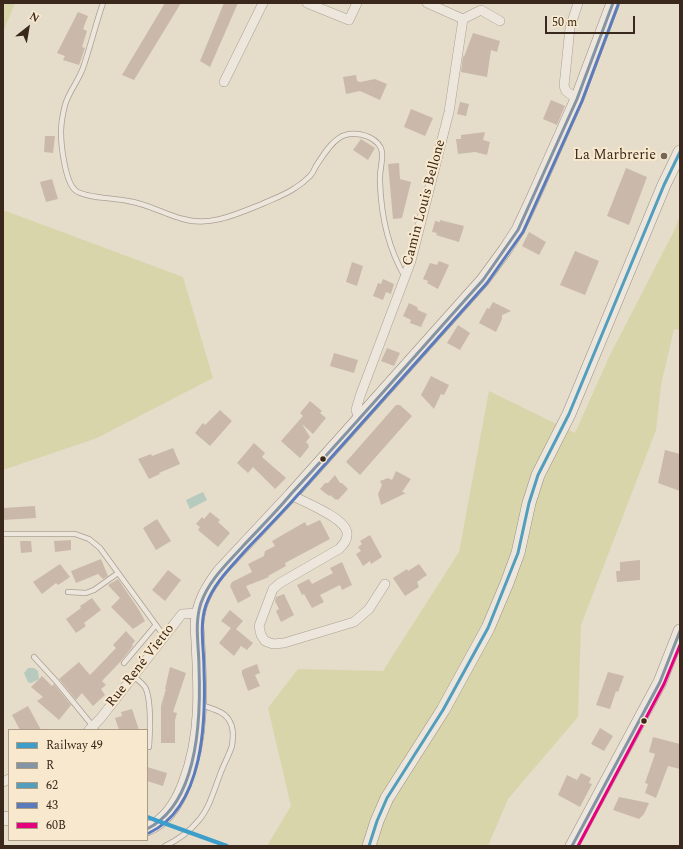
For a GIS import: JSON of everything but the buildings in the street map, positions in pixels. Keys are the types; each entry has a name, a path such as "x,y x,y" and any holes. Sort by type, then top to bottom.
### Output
{"street":[{"path":"224,82 263,3"},
{"path":"307,3 349,20 357,3"},
{"path":"427,3 463,19 481,10 500,21"},
{"path":"577,99 566,91 564,86 570,28 578,3"},
{"path":"148,828 153,826 168,814 178,801 193,761 199,726 200,705 197,625 198,613 204,595 211,582 478,286 498,260 518,230 533,198 577,99 613,3"},
{"name":"Camin Louis Bellone","path":"359,418 356,410 360,396 411,261 449,112 463,19"},
{"path":"369,846 376,821 387,798 443,710 488,628 507,584 518,553 538,475 569,414 664,185 680,152"},
{"path":"291,495 328,513 342,522 346,529 347,538 339,549 280,583 273,589 259,626 260,635 265,641 273,644 284,643 354,622 369,609 385,584"},
{"name":"Rue René Vietto","path":"92,729 182,614 198,613"},
{"path":"572,846 660,682 680,631"}],"lane":[{"path":"103,3 84,67 66,103 61,128 66,170 76,192 153,207 184,220 218,220 270,200 296,188 310,177 327,150 334,141 342,135 350,134 368,137 377,142 382,153 380,181 384,218 394,256 405,277"},
{"path":"3,534 75,534 89,539 100,548 164,636"},
{"path":"68,592 86,593 118,573"},
{"path":"124,663 156,626"},
{"path":"34,657 56,681 92,729"},
{"path":"133,676 144,685 148,693 150,724 149,747"},
{"path":"165,846 189,831 200,819 232,746 233,733 231,722 225,715 217,710 200,705"}],"shaded area":[{"path":"3,3 15,3 3,32"},
{"path":"3,210 183,277 213,378 97,438 3,470"},
{"path":"680,216 680,330 674,329 661,385 656,430 581,625 578,717 508,799 488,846 267,846 291,806 268,708 298,669 383,671 459,552 489,391 575,433 609,357 675,229"},
{"path":"203,492 207,500 190,509 186,500"},
{"path":"28,668 34,668 38,671 39,679 31,683 28,682 24,673"}],"rail line":[{"name":"49","path":"148,817 227,846"}],"transit line":[{"name":"R","path":"148,828 164,817 177,800 187,780 193,757 199,710 198,619 204,595 225,566 483,280 518,230 577,99 613,3"},
{"name":"43","path":"149,833 167,821 181,804 191,783 198,761 204,713 203,620 209,597 223,576 246,550 289,505 487,283 523,232 582,101 618,5"},
{"name":"62","path":"369,846 377,821 387,798 443,710 488,628 518,553 529,503 538,475 569,414 664,185 680,152"},
{"name":"R","path":"572,846 660,682 680,631"},
{"name":"60B","path":"578,846 664,684 680,645"}],"place":[{"name":"La Marbrerie","path":"664,156"}]}
